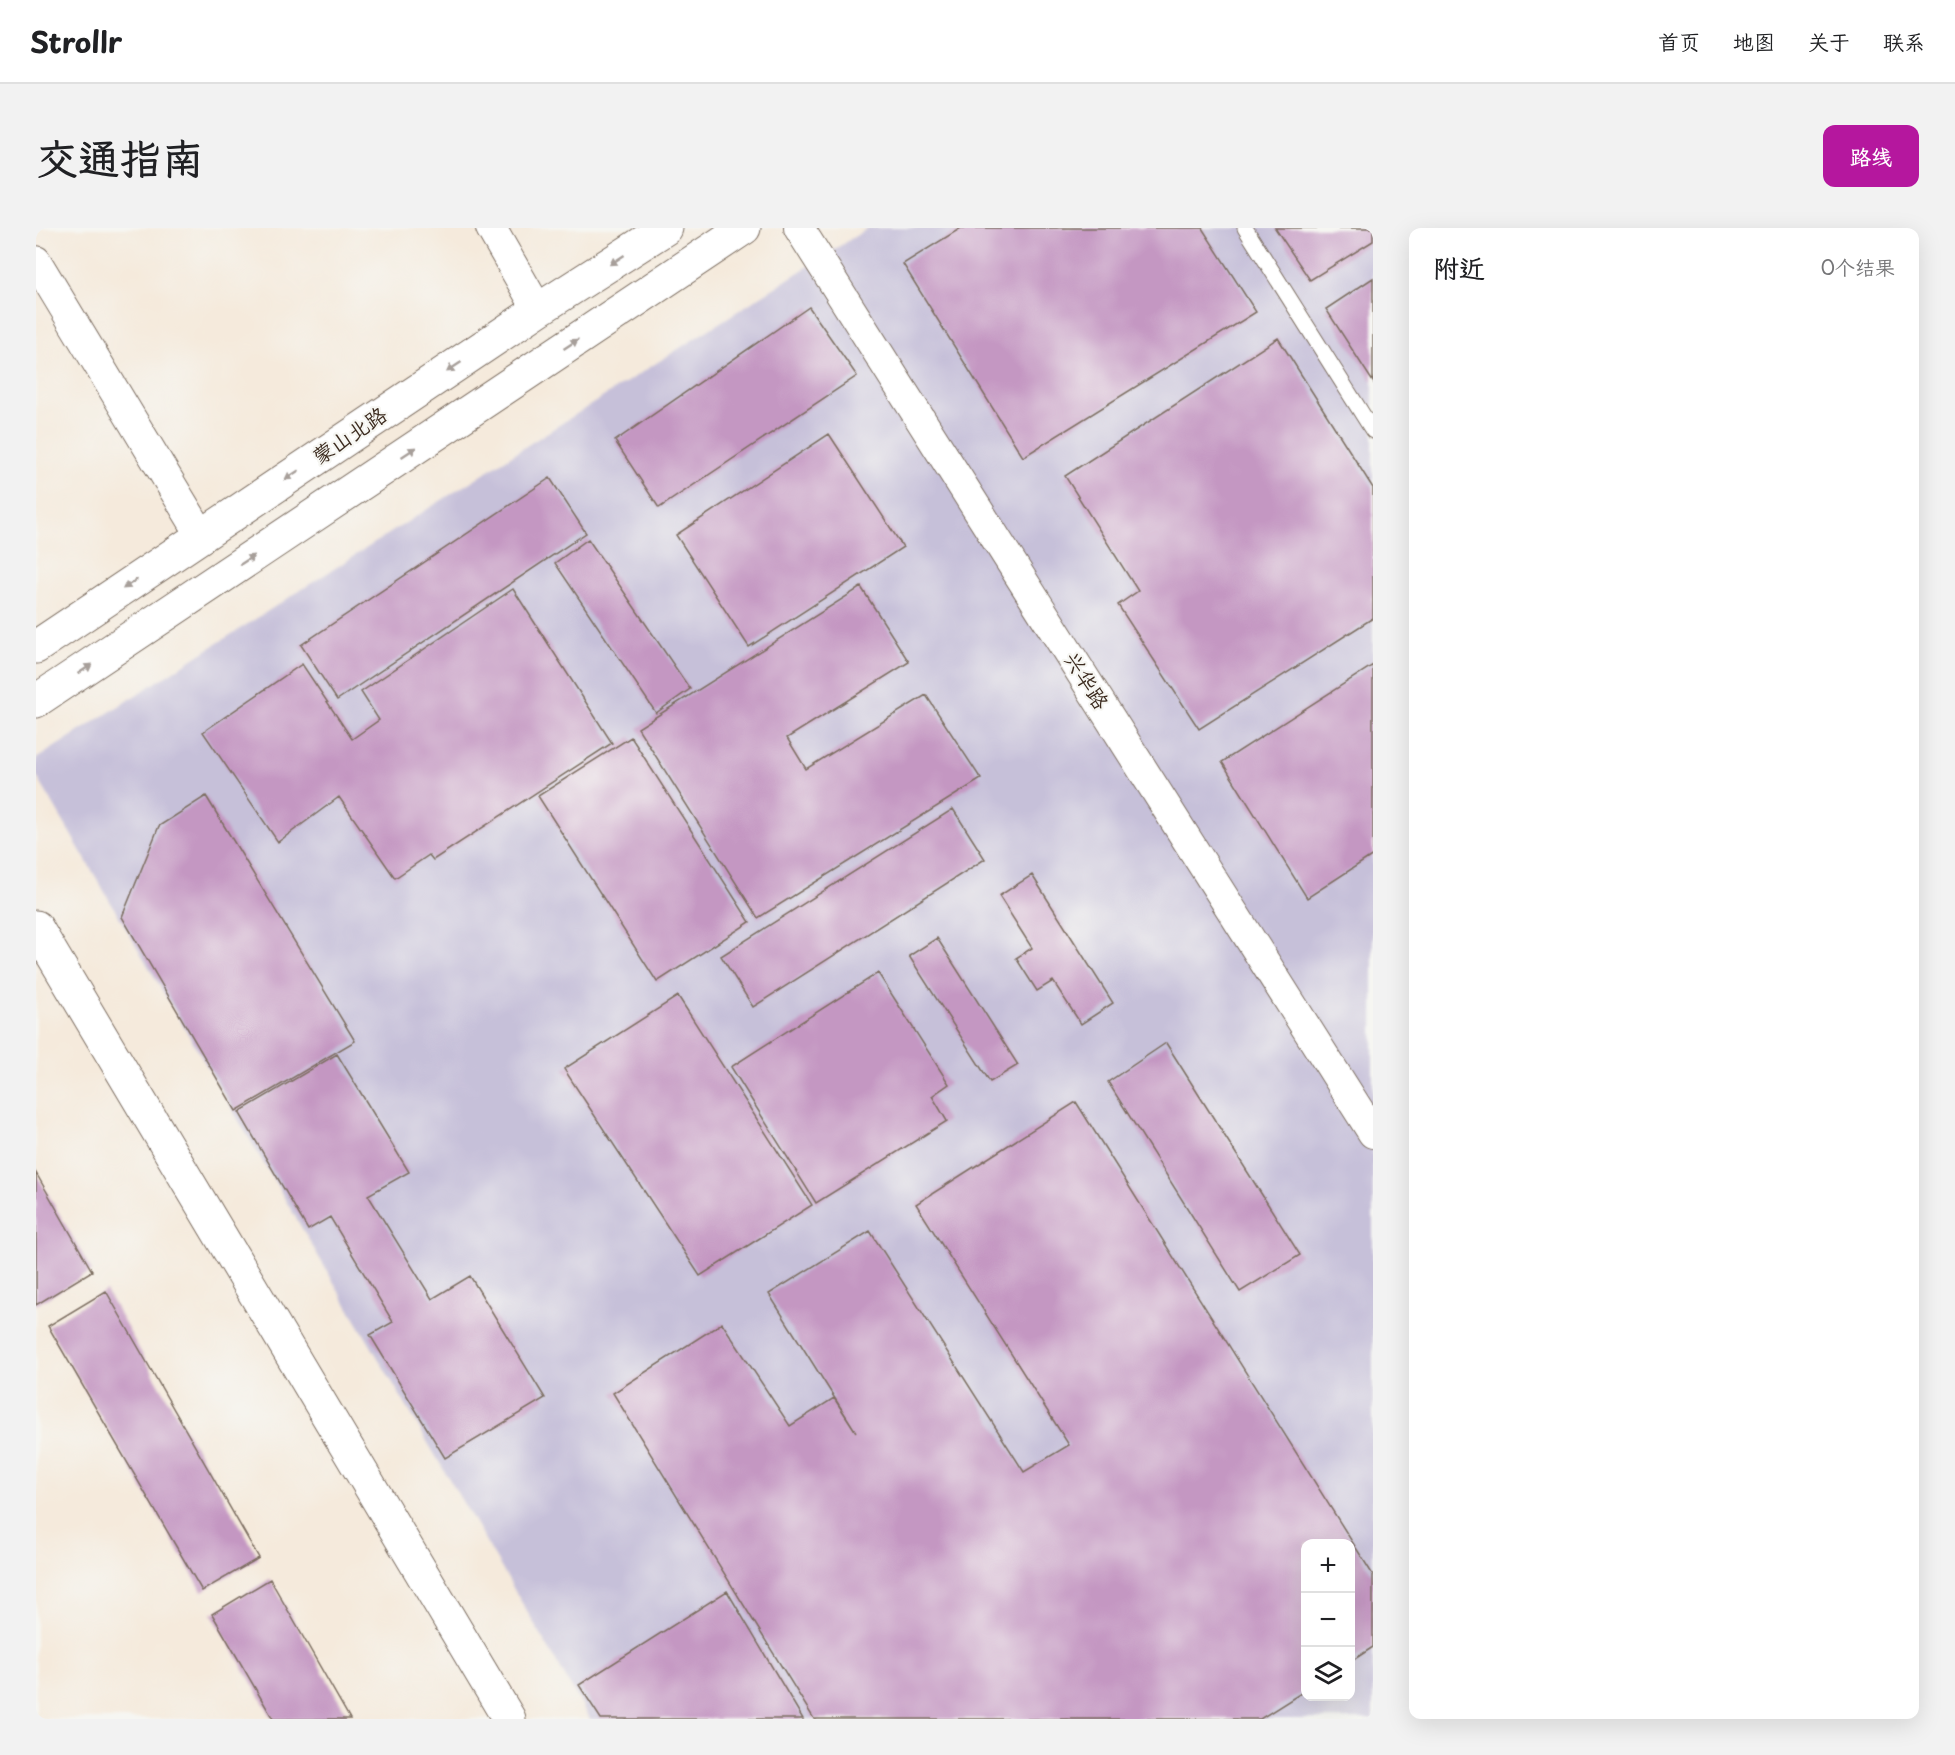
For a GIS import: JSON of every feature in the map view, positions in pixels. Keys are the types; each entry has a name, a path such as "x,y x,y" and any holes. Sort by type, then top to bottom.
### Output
{"main road":[{"name":"蒙山北路","path":"36,647 538,310 666,228"},
{"path":"36,701 744,228"},
{"path":"36,927 509,1719"}],"street":[{"path":"491,228 538,310"},
{"name":"兴华路","path":"799,228 1373,1133"},
{"path":"36,261 202,536"}],"lane":[{"path":"1245,228 1373,431"}],"shaded area":[{"path":"868,228 1373,228 1373,1719 590,1719 36,775 36,759"}],"building":[{"path":"961,228 1202,228 1256,312 1023,457 903,264"},
{"path":"1275,228 1373,228 1373,241 1310,280"},
{"path":"1373,278 1373,382 1326,309"},
{"path":"809,307 857,376 659,508 615,441"},
{"path":"1278,338 1373,488 1373,618 1199,729 1118,605 1138,591 1065,476"},
{"path":"829,434 903,547 749,647 676,535"},
{"path":"550,478 586,533 337,700 301,645"},
{"path":"588,539 690,689 656,713 555,563"},
{"path":"861,587 909,662 787,738 806,769 926,695 981,779 758,918 638,728"},
{"path":"513,589 612,743 433,860 429,855 395,878 339,797 278,842 203,732 302,664 352,739 379,720 361,692"},
{"path":"1373,665 1373,855 1307,898 1222,762"},
{"path":"631,737 750,922 657,982 538,796"},
{"path":"206,796 355,1041 236,1111 122,917 159,826"},
{"path":"953,809 985,859 753,1007 721,956"},
{"path":"1032,875 1113,1003 1081,1024 1053,981 1037,991 1016,958 1032,948 999,896"},
{"path":"937,938 1018,1065 990,1082 909,956"},
{"path":"878,973 949,1084 932,1096 947,1121 816,1203 731,1067"},
{"path":"678,996 812,1205 700,1276 564,1069"},
{"path":"1166,1043 1300,1255 1240,1292 1108,1082"},
{"path":"337,1054 409,1172 368,1195 432,1299 470,1276 545,1398 445,1458 370,1335 393,1322 330,1217 308,1230 239,1112"},
{"path":"1076,1102 1350,1539 1301,1539 1301,1693 1260,1719 814,1719 613,1393 722,1323 790,1426 834,1398 856,1432 769,1294 870,1231 1024,1472 1069,1445 916,1204"},
{"path":"36,1173 92,1271 36,1305"},
{"path":"106,1291 259,1558 202,1591 48,1326"},
{"path":"1355,1546 1373,1575 1373,1647 1355,1659"},
{"path":"270,1579 350,1719 273,1719 212,1614"},
{"path":"727,1591 803,1719 601,1719 579,1685"}]}
